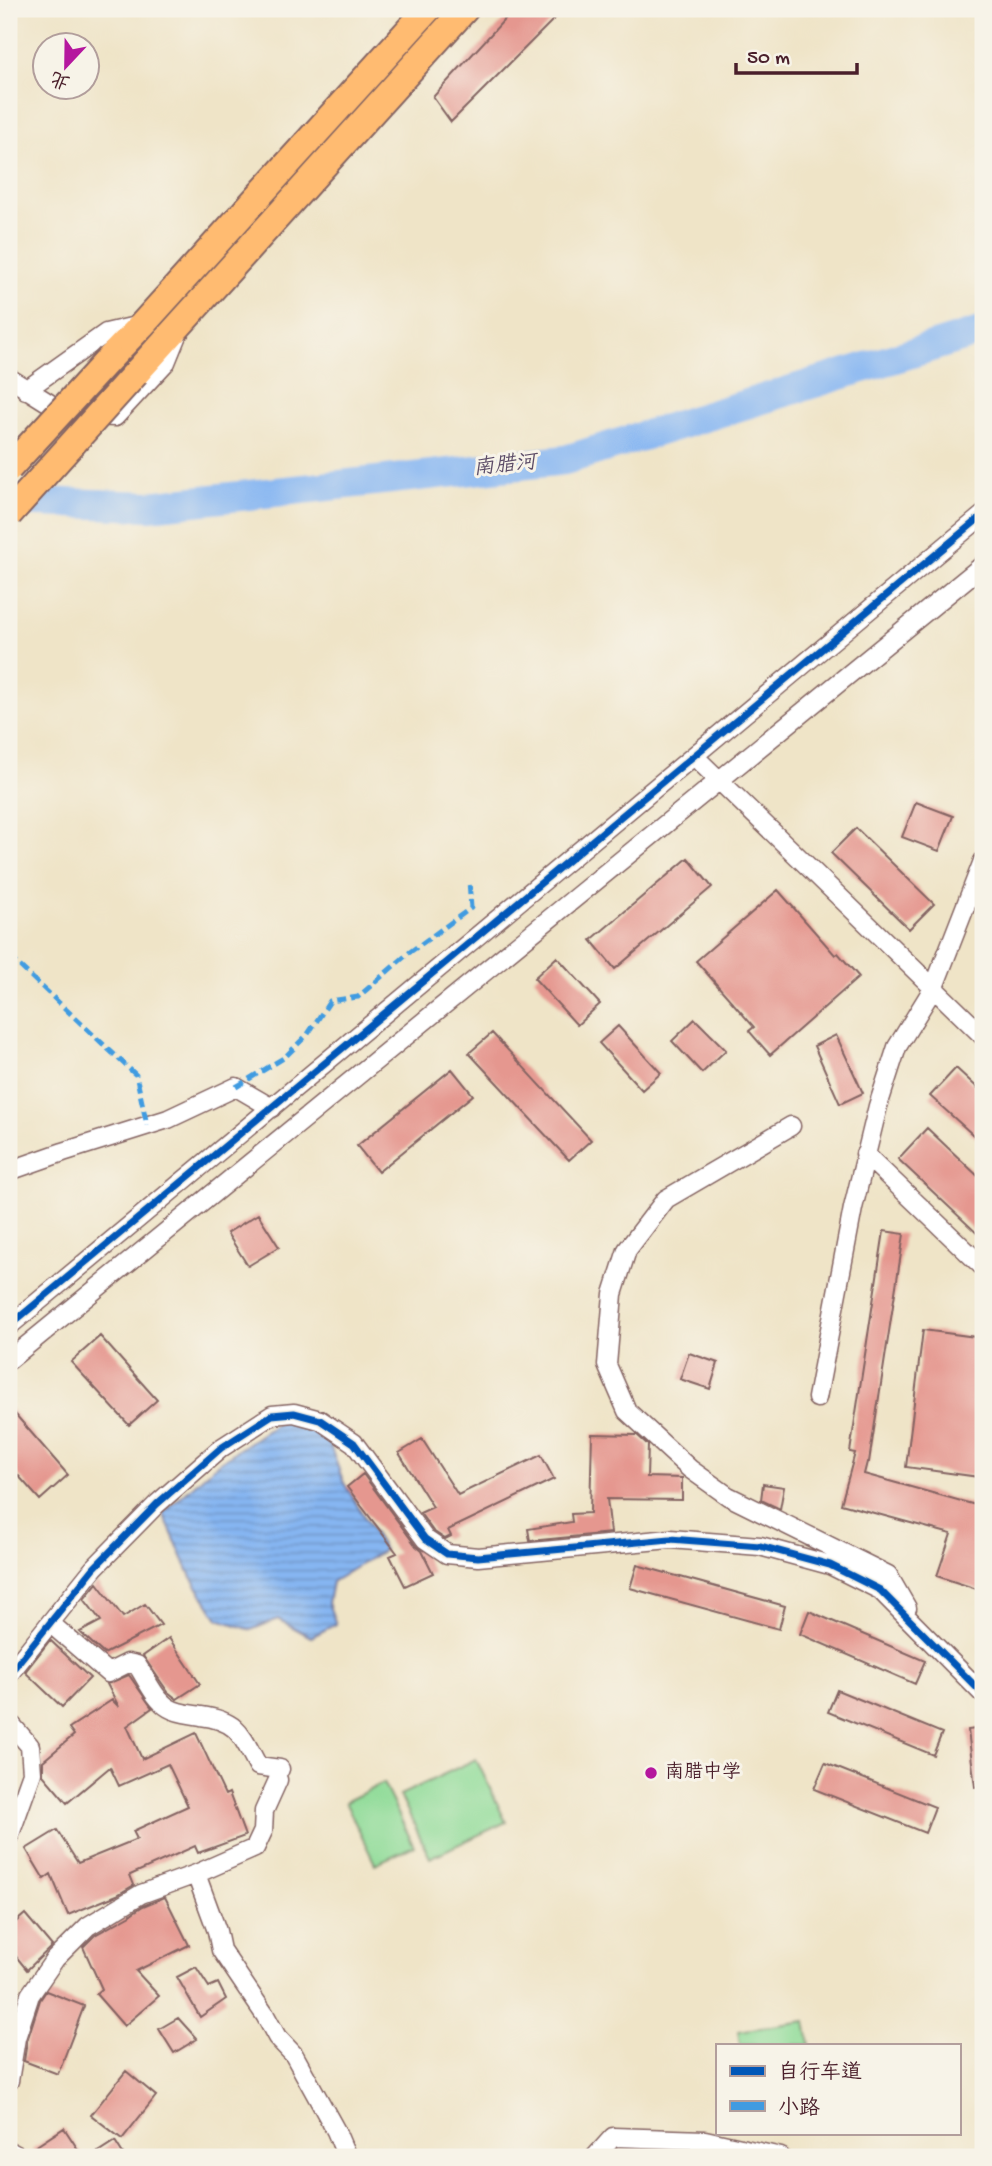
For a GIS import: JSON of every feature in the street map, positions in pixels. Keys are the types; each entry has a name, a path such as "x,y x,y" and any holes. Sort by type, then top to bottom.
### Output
{"highway":[{"path":"9,468 428,9"},
{"path":"9,514 465,9"}],"street":[{"path":"9,378 68,415 115,417 166,362 183,323"},
{"path":"26,390 106,333 142,325"},
{"path":"9,1326 983,514"},
{"path":"9,1360 983,565"},
{"path":"694,757 983,1036"},
{"path":"817,1398 865,1154 878,1106 897,1047 934,987 983,861"},
{"path":"9,1171 168,1119 236,1087 272,1108"},
{"path":"791,1126 666,1199 627,1251 613,1294 607,1366 627,1411 691,1469 728,1496 888,1575 922,1632"},
{"path":"865,1154 983,1267"},
{"path":"151,1209 168,1230"},
{"path":"9,1675 93,1568 157,1504 212,1456 272,1415 294,1413 320,1420 354,1443 425,1539 447,1554 478,1557 670,1539 760,1546 830,1565 880,1590 983,1694"},
{"path":"9,2081 16,2038 30,1995 55,1959 88,1926 141,1894 196,1874 255,1847 263,1831 264,1811 279,1774 258,1766 239,1730 221,1718 183,1713 169,1708 158,1697 137,1665 128,1663 108,1673 50,1623"},
{"path":"9,1722 30,1746 32,1773 9,1836"},
{"path":"196,1874 222,1950 277,2036 294,2055 336,2131 347,2157"},
{"path":"596,2157 613,2137 705,2140 781,2157"},
{"path":"9,2151 20,2157"}],"green space":[{"path":"476,1759 506,1822 430,1858 400,1795"},
{"path":"383,1783 414,1846 375,1864 345,1802"},
{"path":"806,2021 810,2044 740,2044 738,2031"}],"water":[{"path":"295,1420 313,1429 329,1443 344,1483 384,1550 332,1582 328,1603 336,1624 311,1637 278,1619 251,1630 218,1619 191,1577 163,1513 217,1464 278,1423"}],"building":[{"path":"514,9 564,9 451,122 433,97"},
{"path":"916,802 953,816 939,851 902,837"},
{"path":"856,828 934,904 909,929 831,853"},
{"path":"688,858 712,887 615,969 591,940"},
{"path":"778,890 835,955 838,953 859,977 770,1055 749,1031 754,1027 696,961"},
{"path":"557,957 600,1004 577,1025 534,978"},
{"path":"695,1019 726,1050 702,1073 672,1041"},
{"path":"618,1026 661,1073 642,1090 599,1043"},
{"path":"492,1033 591,1140 569,1160 469,1053"},
{"path":"836,1035 863,1093 840,1104 814,1046"},
{"path":"956,1068 983,1093 983,1144 930,1096"},
{"path":"452,1069 473,1095 378,1172 357,1146"},
{"path":"927,1128 983,1181 983,1239 898,1159"},
{"path":"258,1214 279,1247 248,1266 227,1233"},
{"path":"884,1231 904,1234 869,1462 864,1474 983,1507 983,1591 937,1576 951,1534 841,1504 855,1453 850,1452"},
{"path":"923,1330 983,1338 983,1443 979,1477 906,1467"},
{"path":"100,1336 157,1400 129,1425 71,1362"},
{"path":"689,1353 718,1363 710,1389 680,1379"},
{"path":"9,1407 68,1475 40,1500 9,1465"},
{"path":"592,1434 637,1435 648,1445 647,1477 682,1478 682,1500 607,1499 611,1533 530,1541 528,1529 572,1522 571,1514 590,1513"},
{"path":"422,1439 458,1495 541,1455 554,1479 448,1530 451,1536 445,1539 433,1531 420,1513 433,1507 399,1453"},
{"path":"363,1474 422,1551 433,1573 405,1586 390,1556 397,1553 347,1487"},
{"path":"763,1484 784,1487 780,1509 761,1500"},
{"path":"637,1565 785,1606 779,1629 630,1588"},
{"path":"97,1583 123,1617 145,1604 161,1625 104,1654 80,1632 101,1621 84,1599"},
{"path":"809,1611 925,1661 915,1684 800,1634"},
{"path":"169,1638 200,1684 177,1699 168,1692 143,1656"},
{"path":"50,1640 90,1678 62,1707 25,1672"},
{"path":"129,1675 152,1708 127,1726 142,1759 196,1733 225,1795 229,1793 245,1836 198,1853 195,1846 130,1875 134,1885 68,1915 51,1874 44,1879 26,1849 57,1830 78,1863 137,1839 133,1831 188,1806 168,1764 119,1786 110,1767 67,1803 43,1775 43,1761 74,1735 69,1728 112,1700 119,1707 107,1684"},
{"path":"837,1690 942,1733 933,1755 828,1712"},
{"path":"983,1728 983,1786 975,1787 968,1730"},
{"path":"825,1763 935,1807 925,1833 814,1789"},
{"path":"165,1897 189,1945 136,1971 159,1996 124,2026 96,1994 102,1989 83,1947 95,1935 143,1906"},
{"path":"25,1914 52,1946 27,1970 9,1948 9,1928"},
{"path":"196,1967 209,1987 218,1983 226,1999 200,2017 177,1977"},
{"path":"46,1991 84,2006 58,2074 24,2061 27,2041 40,2000"},
{"path":"178,2018 197,2039 174,2053 159,2029"},
{"path":"126,2071 156,2096 122,2139 91,2115"},
{"path":"64,2128 83,2157 38,2157 32,2149"},
{"path":"115,2141 125,2157 90,2157"}],"waterway":[{"name":"南腊河","path":"9,501 149,506 565,460 983,331"}],"marked path":[{"path":"236,1087 285,1057 308,1034 330,1001 358,997 410,952 471,908 469,881"},
{"path":"9,956 136,1075 147,1125"}],"cycle path":[{"path":"9,1326 983,515"},
{"path":"9,1674 94,1568 157,1504 221,1448 272,1415 294,1413 320,1420 354,1443 425,1539 447,1554 478,1557 670,1539 760,1546 830,1565 880,1590 983,1694"}],"place":[{"name":"南腊中学","path":"651,1773"}]}
